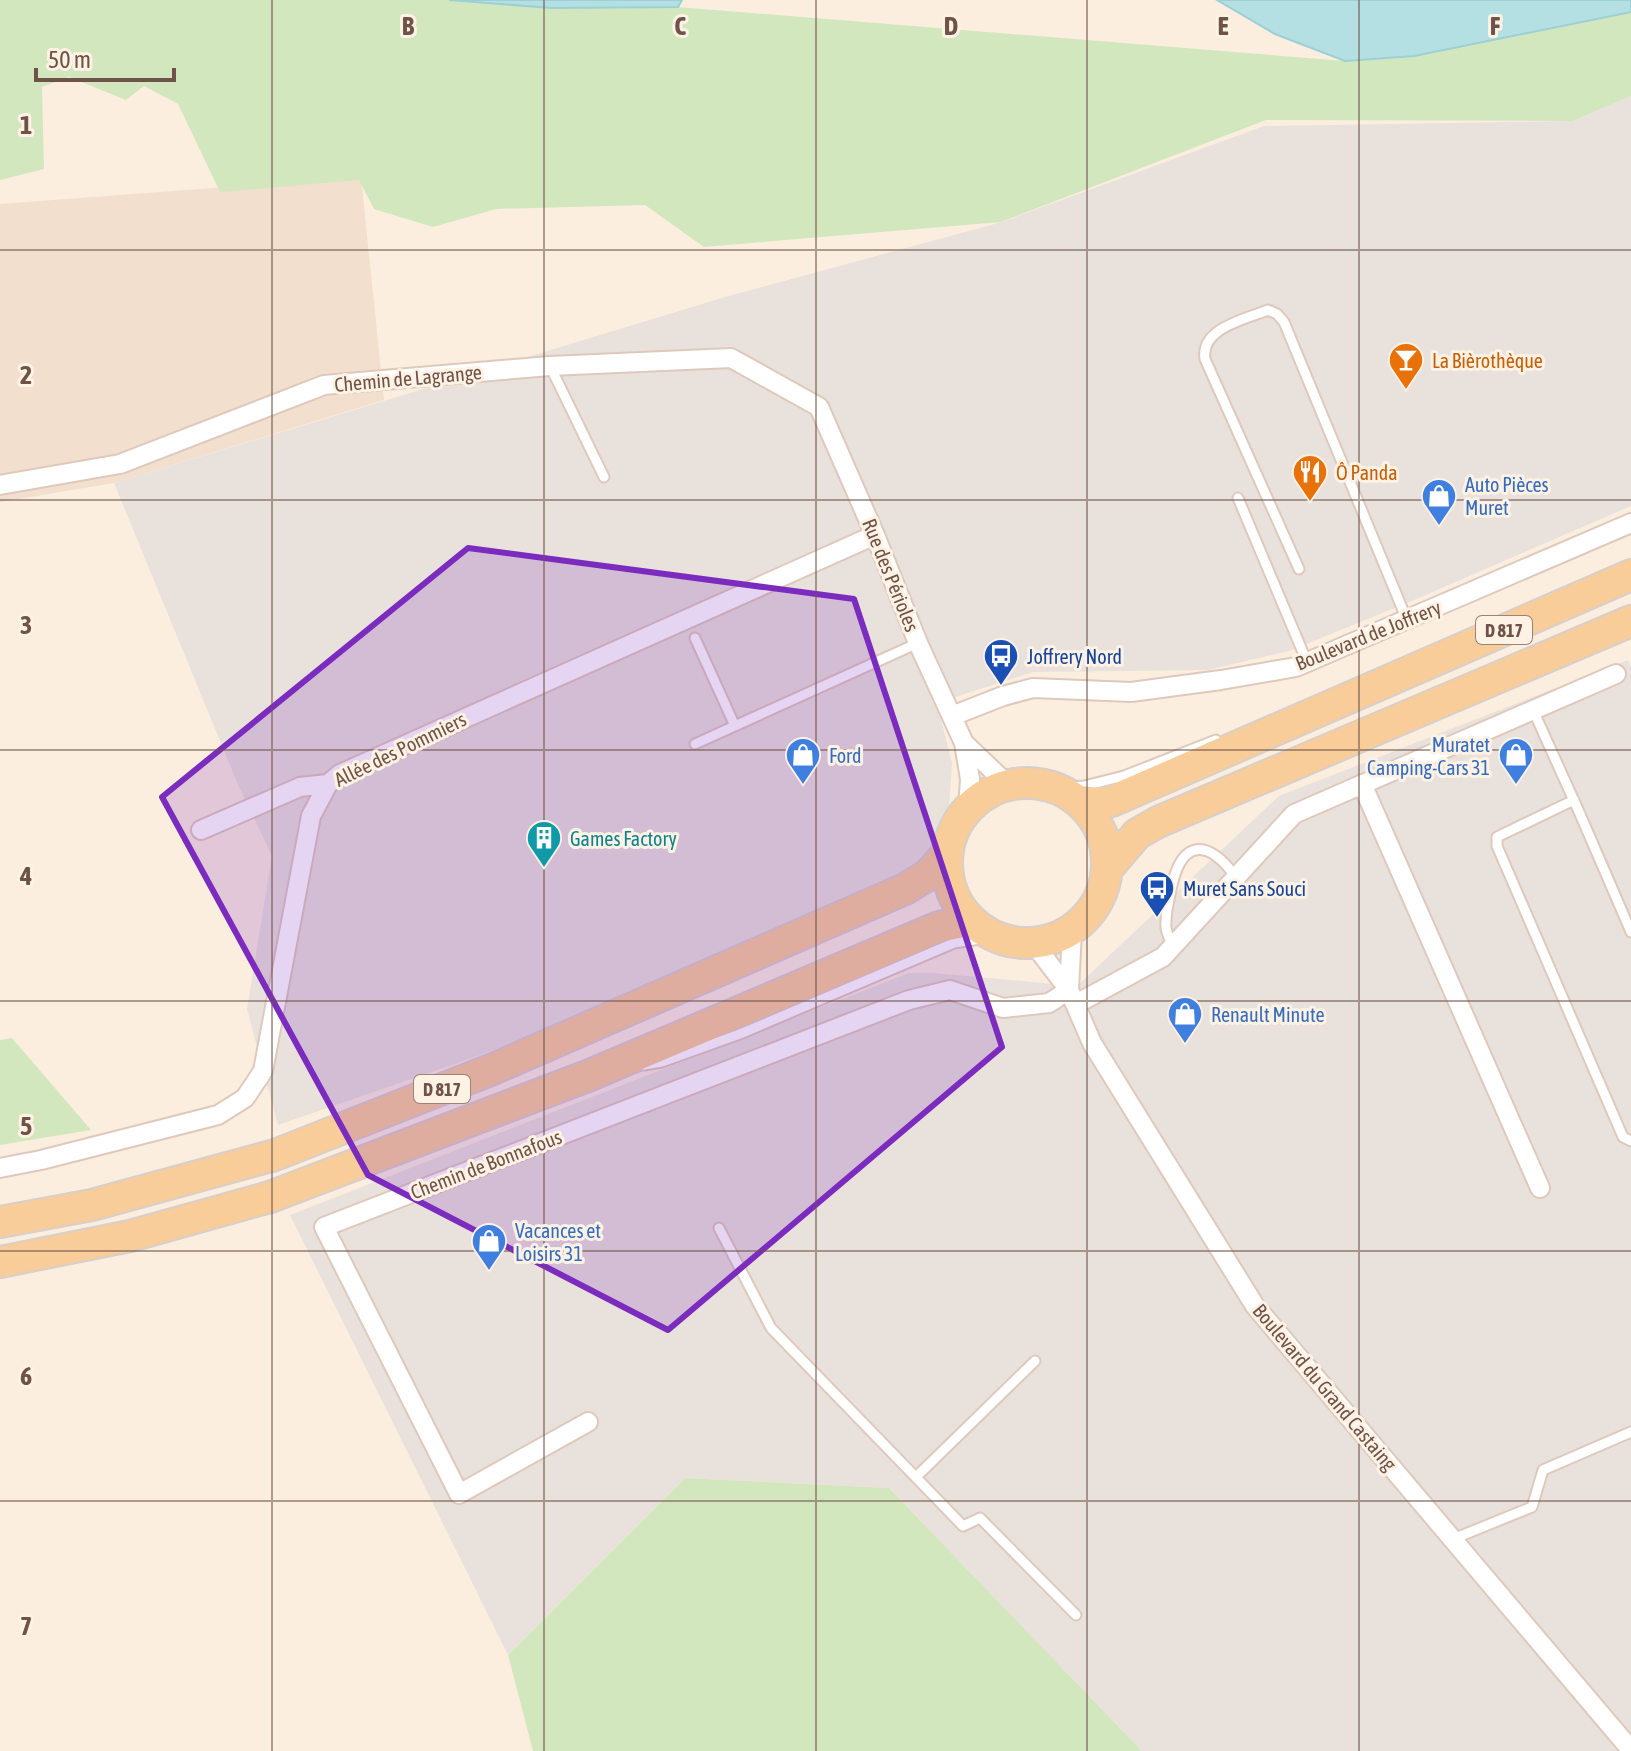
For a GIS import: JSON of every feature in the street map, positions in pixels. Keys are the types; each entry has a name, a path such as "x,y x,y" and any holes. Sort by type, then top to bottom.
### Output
{"main road":[{"name":"D 817","path":"1068,794 1098,803 1112,801 1261,731 1631,575"},
{"name":"D 817","path":"1108,868 1137,834 1158,822 1631,621"},
{"path":"1032,782 1068,794 1096,820 1106,843 1108,868 1103,893 1090,915 1072,931 1054,940 1034,944 1016,943 999,939 973,923 960,909 947,873 947,854 951,837 968,808 993,790 1032,782"},
{"name":"D 817","path":"0,1222 92,1205 275,1155 493,1069 905,889 928,875 947,854"},
{"name":"D 817","path":"0,1262 130,1236 270,1197 590,1075 939,927 973,923"}],"street":[{"name":"Chemin de Lagrange","path":"0,485 120,464 324,385 550,366 731,358 819,407"},
{"name":"Rue des Périoles","path":"819,407 918,643 964,743 970,779 968,808"},
{"name":"Boulevard de Joffrery","path":"952,716 1033,688 1131,692 1296,667 1631,523"},
{"name":"Allée des Pommiers","path":"0,1168 218,1115 245,1098 263,1071 311,816 328,784 340,774 875,535"},
{"path":"1072,997 1163,957 1294,814 1616,674"},
{"name":"Rue des Périoles","path":"964,743 1008,785"},
{"path":"201,830 300,787 328,784"},
{"path":"1362,784 1540,1188"},
{"name":"Boulevard du Grand Castaing","path":"1072,931 1072,997"},
{"name":"Boulevard du Grand Castaing","path":"1034,944 1072,997 1092,1043 1255,1306 1631,1750"},
{"name":"Chemin de Bonnafous","path":"588,1422 459,1494 324,1227 909,1000 950,990 1003,1008 1072,997"}],"lane":[{"path":"1299,569 1205,359 1204,349 1210,338 1221,329 1268,310 1284,322 1407,620"},
{"path":"550,366 604,477"},
{"path":"1238,498 1307,662"},
{"path":"695,638 735,726"},
{"path":"695,744 918,643"},
{"path":"1533,710 1631,932"},
{"path":"1068,794 1084,786 1124,776 1220,738"},
{"path":"1574,800 1497,837 1497,846 1623,1137 1631,1141"},
{"path":"1173,946 1167,931 1166,916 1173,881 1182,858 1194,849 1206,850 1223,859 1236,877"},
{"path":"590,1075 662,1062 740,1034 954,943 999,939"},
{"path":"719,1228 771,1328 963,1526 980,1518 1076,1615"},
{"path":"916,1477 1035,1361"},
{"path":"1453,1539 1532,1507 1543,1470 1631,1432"}],"highlighted area":[{"path":"468,548 854,599 1002,1047 668,1330 368,1175 162,797"}],"shaded area":[{"path":"1631,96 1631,506 1289,651 1208,670 1033,672 937,703 952,763 949,808 925,863 888,885 601,1007 478,1056 278,1125 247,1009 272,856 239,787 114,483 725,297 1002,222 1264,126 1573,121"},
{"path":"361,177 384,400 114,483 0,502 0,204"},
{"path":"1628,660 1631,667 1631,1751 1142,1751 889,1488 685,1478 508,1655 290,1215 909,973 1077,986 1279,796"}],"green space":[{"path":"0,0 461,0 580,8 678,7 1345,61 1414,56 1631,12 1631,96 1573,121 1266,120 1001,222 704,247 645,205 496,209 433,227 374,209 359,180 220,192 178,104 144,86 126,100 69,77 42,87 44,169 0,180"},
{"path":"12,1038 91,1130 0,1145 0,1040"},
{"path":"685,1478 889,1488 1142,1751 533,1751 508,1655"}],"water":[{"path":"449,0 682,0 678,7 551,8"},
{"path":"1217,0 1631,0 1631,12 1414,56 1345,61 1275,34"}],"place":[{"name":"La Bièrothèque","path":"1406,391"},
{"name":"Ô Panda","path":"1310,503"},
{"name":"Auto Pièces Muret","path":"1439,527"},
{"name":"Joffrery Nord","path":"1001,687"},
{"name":"Ford","path":"803,786"},
{"name":"Muratet Camping-Cars 31","path":"1516,786"},
{"name":"Games Factory","path":"544,869"},
{"name":"Muret Sans Souci","path":"1157,919"},
{"name":"Renault Minute","path":"1185,1045"},
{"name":"Vacances et Loisirs 31","path":"489,1272"}]}
